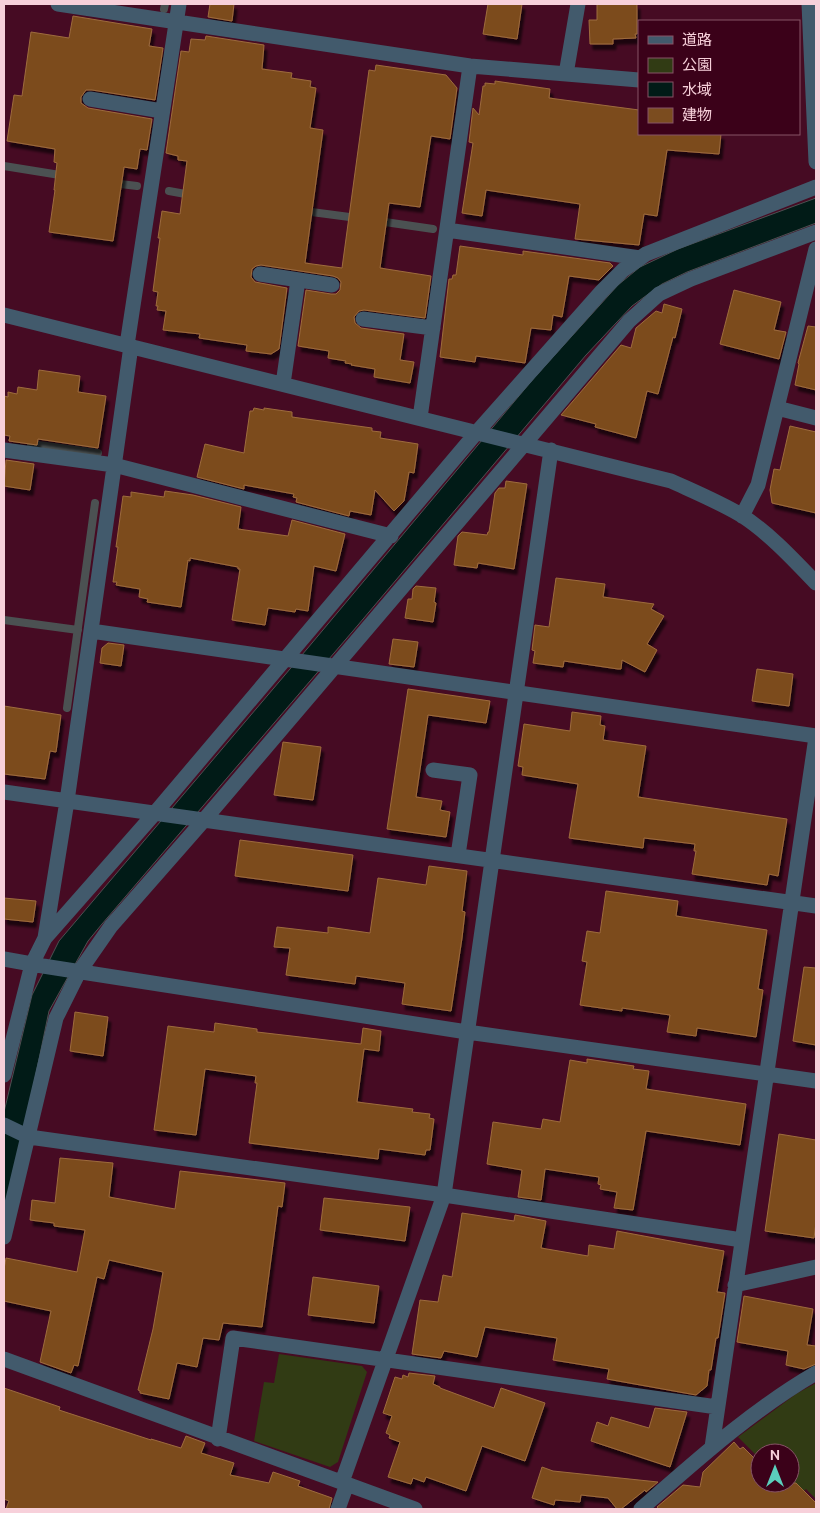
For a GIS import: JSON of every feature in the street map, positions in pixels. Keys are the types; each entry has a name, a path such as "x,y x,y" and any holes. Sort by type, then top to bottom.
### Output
{"street":[{"path":"58,4 470,66 638,80"},
{"path":"4,1075 45,938 67,801 178,4"},
{"path":"566,74 578,4"},
{"path":"809,4 806,93 816,162"},
{"path":"420,418 470,66"},
{"path":"90,99 162,110"},
{"path":"45,938 159,813 391,536 602,291 623,270 646,254 816,187"},
{"path":"447,230 640,258"},
{"path":"4,1237 26,1136 56,1018 76,971 111,926 199,819 521,443 629,321 660,294 691,279 816,232"},
{"path":"742,516 758,485 777,408 812,286 816,249"},
{"path":"260,274 332,285"},
{"path":"283,384 298,280"},
{"path":"4,315 671,481 711,499 742,516 776,542 816,583"},
{"path":"363,319 433,328"},
{"path":"777,408 816,418"},
{"path":"4,450 114,465 391,536"},
{"path":"338,1509 344,1483 444,1195 551,450"},
{"path":"91,631 816,736 712,1447"},
{"path":"433,770 470,775 458,855"},
{"path":"4,792 816,906"},
{"path":"4,959 467,1032 816,1081"},
{"path":"4,1125 26,1136 444,1195 742,1240"},
{"path":"735,1285 816,1266"},
{"path":"218,1439 233,1338 717,1407"},
{"path":"4,1359 218,1439 415,1509"},
{"path":"641,1509 712,1447 786,1390 816,1373"}],"green space":[{"path":"279,1354 362,1366 367,1372 338,1462 330,1467 254,1441 264,1382 274,1383"},
{"path":"816,1383 816,1499 806,1489 798,1497 796,1493 800,1493 800,1443 750,1443 750,1449 738,1437 796,1394"}],"water":[{"path":"816,198 816,223 687,272 662,284 632,306 586,355 88,941 49,1011 26,1122 4,1211 4,1112 32,995 59,941 534,378 618,285 640,267 678,249"}],"building":[{"path":"210,4 234,4 232,21 208,17"},
{"path":"488,4 522,4 517,39 483,34"},
{"path":"597,4 637,4 636,38 613,39 613,44 590,44 589,20 597,20"},
{"path":"73,16 152,29 149,46 163,48 155,100 92,90 86,90 81,97 81,103 88,108 152,119 147,150 140,149 137,169 124,167 113,241 49,232 57,163 54,162 55,149 7,141 14,95 22,96 31,32 69,38"},
{"path":"206,36 264,45 262,69 292,73 291,78 311,81 310,87 316,88 310,128 323,130 305,263 342,268 369,70 375,71 376,65 446,75 457,88 450,139 431,136 420,207 389,203 380,268 431,276 425,318 364,310 359,311 354,317 355,323 361,328 404,334 400,360 414,362 410,383 374,377 375,369 351,365 345,363 346,361 328,358 329,351 298,346 306,290 336,294 340,290 341,282 333,276 261,265 252,269 251,277 255,282 287,288 279,349 271,354 246,351 247,345 199,338 200,334 163,330 166,311 157,310 158,292 153,291 160,238 158,238 162,211 180,214 187,161 178,160 178,156 166,153 181,51 189,52 191,39 205,40"},
{"path":"495,81 550,89 549,98 638,110 638,135 721,135 719,154 667,150 657,216 644,214 639,245 575,239 580,204 486,190 482,216 462,213 473,143 469,142 473,108 479,115 483,86 485,86 485,83 495,84"},
{"path":"460,246 523,255 523,251 610,263 613,266 599,280 569,276 562,317 553,315 551,330 531,328 525,363 476,356 475,362 440,357 449,279 456,275"},
{"path":"734,290 781,302 774,330 786,332 779,359 720,344"},
{"path":"664,304 682,309 658,394 647,391 636,438 595,427 596,424 561,415 621,345 631,348 636,328 656,311 662,313"},
{"path":"808,326 816,327 816,390 795,385 798,363"},
{"path":"39,370 80,376 78,392 106,396 98,448 38,439 37,445 9,441 10,436 4,435 4,396 8,397 8,392 17,394 18,387 37,390"},
{"path":"254,408 292,412 292,417 372,428 372,431 381,432 380,438 418,444 414,473 409,472 404,501 394,511 375,490 371,515 350,511 349,516 296,502 297,498 293,497 294,494 244,485 244,489 197,477 205,444 244,453 250,411 253,411"},
{"path":"790,426 816,432 816,513 772,503 770,490 774,469 780,470"},
{"path":"6,460 34,464 30,490 4,486"},
{"path":"506,481 527,484 514,569 478,563 477,568 454,565 458,536 462,532 487,535 489,532 495,493 499,488 505,488"},
{"path":"165,491 193,495 241,507 238,529 288,536 292,520 345,534 336,571 314,566 308,611 296,609 295,612 268,608 265,625 232,620 240,569 238,567 190,558 190,561 188,560 181,607 147,602 148,599 139,597 140,589 116,585 117,582 113,582 123,496 131,497 131,492 164,497"},
{"path":"556,578 605,584 603,597 654,604 651,609 664,616 647,644 657,650 645,672 622,660 621,669 564,661 563,667 533,663 535,651 532,650 535,625 549,627"},
{"path":"416,586 436,588 433,622 405,618 408,599 412,599 413,589"},
{"path":"393,639 418,642 414,667 389,664"},
{"path":"108,643 124,645 121,666 100,663 102,648"},
{"path":"757,669 793,674 789,706 752,701"},
{"path":"408,689 490,701 486,723 428,715 416,797 442,801 440,810 450,812 446,837 387,829"},
{"path":"4,706 61,715 56,752 50,751 45,779 4,774"},
{"path":"572,712 601,716 600,725 605,726 603,740 646,746 638,797 787,819 778,876 769,874 767,885 692,874 696,851 694,851 695,844 644,838 643,848 569,838 578,784 522,775 523,767 518,766 524,724 570,731"},
{"path":"283,742 321,747 313,800 274,795"},
{"path":"240,840 353,855 348,891 235,876"},
{"path":"429,866 467,871 462,911 465,912 451,1011 402,1004 405,983 356,976 355,984 286,975 290,948 274,947 277,927 328,933 328,927 370,933 378,878 426,885"},
{"path":"606,891 678,901 676,916 767,930 758,989 763,990 756,1037 697,1028 696,1036 667,1032 670,1015 622,1008 622,1011 580,1005 587,962 582,961 587,931 600,933"},
{"path":"4,898 36,901 33,922 4,919"},
{"path":"804,967 816,968 816,1045 793,1041"},
{"path":"75,1012 108,1017 103,1056 70,1051"},
{"path":"215,1023 257,1029 257,1032 361,1044 363,1028 381,1031 379,1051 364,1049 357,1102 413,1109 412,1112 430,1114 429,1118 434,1119 430,1150 426,1150 425,1155 379,1149 378,1159 249,1143 257,1083 255,1083 256,1076 205,1069 196,1135 154,1130 168,1026 214,1032"},
{"path":"587,1059 634,1066 633,1069 649,1071 646,1089 746,1104 740,1145 646,1131 633,1210 614,1208 617,1192 600,1189 601,1185 598,1184 599,1177 545,1169 541,1200 518,1197 522,1170 487,1164 493,1122 541,1129 543,1119 560,1122 570,1060 587,1063"},
{"path":"779,1134 816,1140 816,1223 814,1238 765,1231"},
{"path":"60,1158 113,1163 109,1197 175,1209 180,1171 285,1183 282,1207 278,1206 262,1327 223,1323 219,1340 203,1338 197,1367 177,1363 169,1399 140,1393 138,1390 153,1329 163,1272 109,1260 104,1279 97,1277 78,1366 74,1365 71,1373 40,1362 51,1311 4,1301 6,1258 77,1272 85,1230 54,1226 54,1223 30,1220 32,1200 55,1203"},
{"path":"324,1198 410,1207 405,1241 320,1230"},
{"path":"462,1213 514,1221 515,1215 546,1221 541,1248 588,1256 589,1245 614,1249 617,1231 724,1251 717,1292 725,1293 718,1338 716,1338 707,1386 696,1395 607,1379 609,1369 553,1360 557,1338 485,1327 477,1357 444,1351 441,1358 412,1354 420,1300 438,1302 443,1275 452,1277"},
{"path":"313,1277 379,1286 374,1323 308,1315"},
{"path":"744,1296 813,1309 807,1345 816,1346 816,1364 804,1369 786,1365 788,1351 737,1342"},
{"path":"409,1373 435,1376 433,1384 440,1388 494,1408 501,1388 545,1403 525,1461 482,1446 466,1491 426,1477 424,1482 413,1478 411,1484 388,1477 400,1442 389,1438 390,1435 386,1433 392,1416 383,1413 395,1377 402,1379 403,1375 408,1377"},
{"path":"4,1388 60,1407 59,1410 151,1440 181,1448 186,1436 205,1443 201,1453 234,1463 230,1475 269,1483 273,1472 300,1481 298,1486 332,1498 329,1509 6,1509 9,1501 4,1499"},
{"path":"655,1408 687,1412 670,1467 591,1441 597,1422 608,1426 611,1417 649,1428"},
{"path":"734,1442 740,1449 743,1447 750,1454 750,1493 800,1493 800,1487 816,1503 816,1509 659,1509 657,1507 683,1485 700,1487 703,1472"},
{"path":"542,1467 553,1471 658,1482 621,1509 617,1509 608,1498 581,1495 580,1502 555,1500 554,1505 532,1498"}],"waterway":[{"path":"164,9 165,4"},
{"path":"4,166 66,176"},
{"path":"112,183 137,186"},
{"path":"169,191 191,195"},
{"path":"304,211 357,218"},
{"path":"378,221 433,229"},
{"path":"31,444 98,453"},
{"path":"67,708 95,503"},
{"path":"4,620 78,630"}]}
